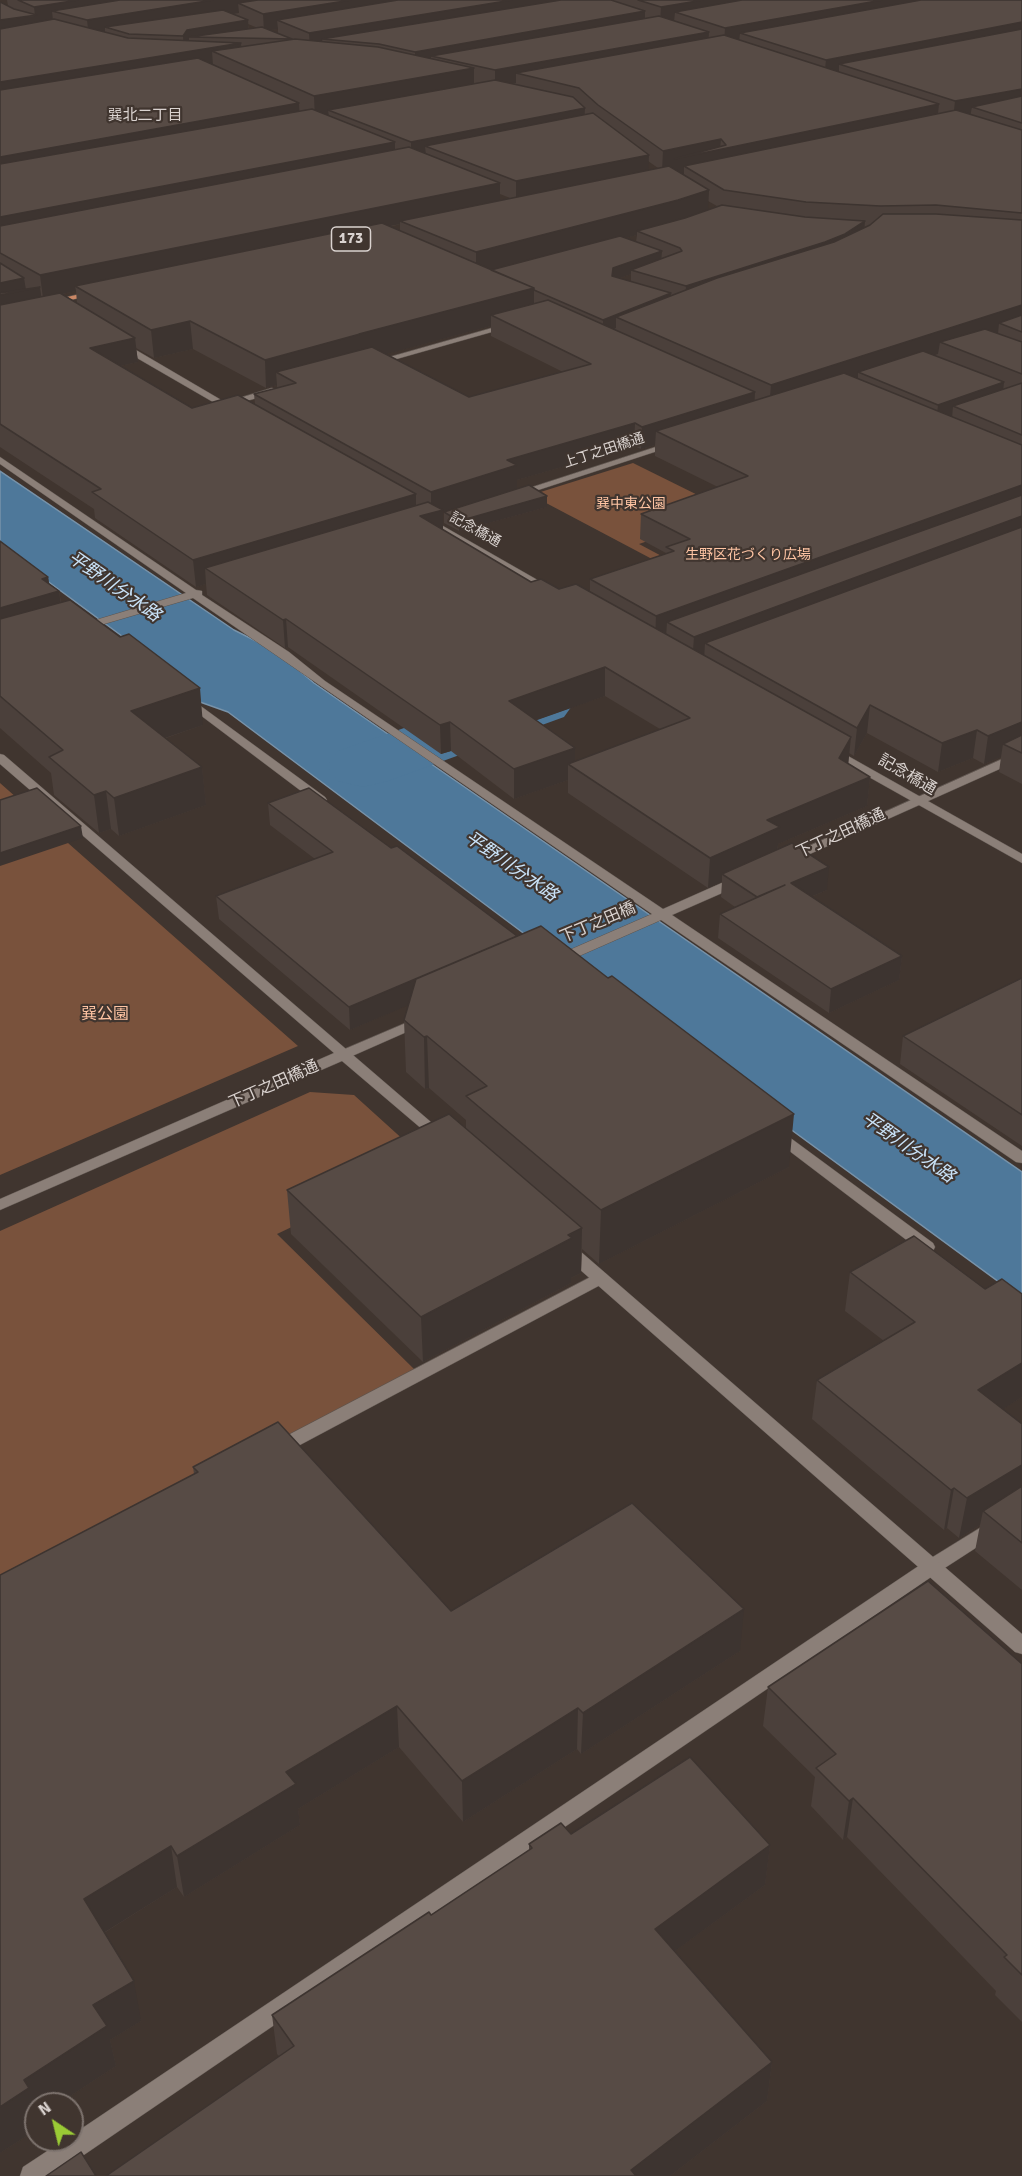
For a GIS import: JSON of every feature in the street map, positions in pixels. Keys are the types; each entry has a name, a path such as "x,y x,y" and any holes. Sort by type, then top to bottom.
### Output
{"main road":[{"path":"42,304 101,291"}],"street":[{"path":"42,304 65,311"},
{"path":"369,364 516,324"},
{"path":"110,338 246,417"},
{"path":"223,404 279,389"},
{"name":"上丁之田橋通","path":"508,497 690,439"},
{"path":"0,460 303,666 321,684 1022,1158"},
{"name":"記念橋通","path":"427,520 561,596"},
{"path":"68,632 196,593"},
{"path":"179,694 337,811"},
{"name":"記念橋通","path":"824,746 1022,859"},
{"name":"下丁之田橋通","path":"778,862 1022,754"},
{"path":"0,758 451,1146"},
{"path":"662,916 757,872"},
{"name":"下丁之田橋","path":"567,978 542,963 662,916"},
{"name":"下丁之田橋通","path":"0,1205 430,1016"},
{"path":"765,1126 936,1254"},
{"path":"556,1239 1022,1646"},
{"path":"263,1455 600,1278"},
{"path":"32,2176 930,1568 1022,1509"}],"green space":[{"name":"巽中東公園","path":"633,463 732,512 639,544 746,601 737,604 531,495"},
{"name":"巽公園","path":"0,783 298,1046 0,1175"},
{"path":"310,1092 354,1095 428,1162 277,1234 415,1370 0,1588 0,1231"}],"water":[{"name":"平野川分水路","path":"0,471 234,630 276,651 314,683 1022,1172 1022,1299 542,947 228,712 200,702 149,656 0,546"}],"building":[{"path":"18,0 78,0 34,7"},
{"path":"120,0 213,0 87,20 52,11"},
{"path":"258,0 351,0 263,14 238,3"},
{"path":"398,0 512,0 309,33 277,20"},
{"path":"561,0 611,0 645,11 415,52 379,44 322,39"},
{"path":"638,0 703,0 661,7"},
{"path":"742,0 882,0 725,28 675,12"},
{"path":"921,0 1022,0 1022,22 826,60 740,33"},
{"path":"0,2 14,9 37,15 0,20"},
{"path":"223,10 248,20 187,30 183,36 129,34 105,27"},
{"path":"659,16 709,32 495,70 431,56"},
{"path":"54,19 128,38 241,43 0,82 0,29"},
{"path":"262,27 292,39 189,37"},
{"path":"1022,29 1022,89 955,101 839,64"},
{"path":"724,35 939,104 674,159 726,145 721,139 663,151 598,105 579,88 516,73"},
{"path":"295,39 378,47 474,68 314,96 212,51"},
{"path":"198,58 299,103 0,157 0,90"},
{"path":"495,80 573,97 585,108 411,142 328,110"},
{"path":"1022,96 1022,123 972,107"},
{"path":"312,109 395,142 0,217 0,164"},
{"path":"956,110 1022,130 1022,213 936,205 880,206 806,202 724,190 684,166"},
{"path":"593,113 649,155 516,181 425,146"},
{"path":"409,147 500,183 40,275 0,253 0,226"},
{"path":"669,166 709,190 476,252 400,221"},
{"path":"722,205 805,217 865,221 845,234 825,242 686,286 631,270 682,251 680,248 637,231"},
{"path":"883,214 936,214 1022,220 1022,305 771,385 616,317 717,278 834,242 870,225"},
{"path":"382,223 534,288 265,360 190,321 151,330 75,286"},
{"path":"620,236 662,251 613,268 612,276 671,293 603,320 491,270"},
{"path":"0,263 24,278 0,283"},
{"path":"40,287 0,295 0,293"},
{"path":"60,293 135,338 90,348 192,408 238,395 416,494 193,560 92,492 101,489 0,424 0,305"},
{"path":"548,300 755,392 642,427 635,423 507,460 517,465 431,492 254,394 296,383 276,372 372,347 469,397 591,364 491,315"},
{"path":"1022,315 1022,332 999,323"},
{"path":"985,329 1022,342 1022,374 940,342"},
{"path":"923,351 1004,382 938,405 858,372"},
{"path":"844,373 1022,445 1022,485 656,616 590,579 674,551 666,547 690,539 641,514 748,476 656,431"},
{"path":"1022,383 1022,435 953,406"},
{"path":"529,485 547,496 459,521 444,512"},
{"path":"1022,495 1022,516 694,637 667,622"},
{"path":"428,502 443,510 420,516 531,582 541,579 559,589 576,584 851,737 839,758 870,777 767,820 780,827 710,858 568,764 690,718 605,667 509,701 575,748 514,769 450,722 440,725 286,619 283,620 205,568"},
{"path":"1022,527 1022,722 988,736 977,730 942,743 870,705 857,728 705,643"},
{"path":"0,541 48,577 42,579 59,591 0,608"},
{"path":"70,600 120,637 129,634 200,688 131,711 202,767 114,798 106,791 94,795 49,757 63,750 0,696 0,619"},
{"path":"1022,735 1022,753 1003,744"},
{"path":"37,788 81,826 0,853 0,800"},
{"path":"309,788 391,848 397,846 517,936 349,1007 216,896 333,852 268,803"},
{"path":"792,843 829,867 791,883 902,956 831,989 720,914 785,885 757,897 722,874"},
{"path":"541,926 608,978 612,976 794,1114 601,1210 466,1096 487,1086 404,1020 416,979"},
{"path":"1022,978 1022,1115 903,1036"},
{"path":"449,1114 582,1228 568,1235 572,1238 421,1317 287,1190"},
{"path":"914,1236 985,1289 1002,1279 1022,1294 1022,1363 978,1390 1022,1424 1022,1465 967,1498 954,1488 951,1490 817,1380 915,1322 850,1272"},
{"path":"278,1422 451,1611 632,1503 744,1609 583,1713 578,1708 462,1781 397,1706 286,1772 296,1784 177,1856 171,1846 84,1899 134,1981 93,2005 107,2026 24,2080 29,2088 0,2107 0,1575 198,1472 193,1467"},
{"path":"1022,1486 1022,1543 983,1511"},
{"path":"928,1581 1022,1664 1022,1975 1004,1957 1007,1955 853,1798 849,1801 816,1768 836,1754 768,1687"},
{"path":"690,1757 770,1845 655,1929 772,2062 631,2170 636,2176 106,2176 294,2046 272,2015 429,1912 431,1915 532,1848 529,1844 561,1823 571,1834"},
{"path":"81,2152 96,2176 46,2176"}],"waterway":[{"path":"363,766 540,703"}],"district":[{"name":"巽北二丁目","path":"145,116"}],"park label":[{"name":"生野区花づくり広場","path":"748,555"}]}
